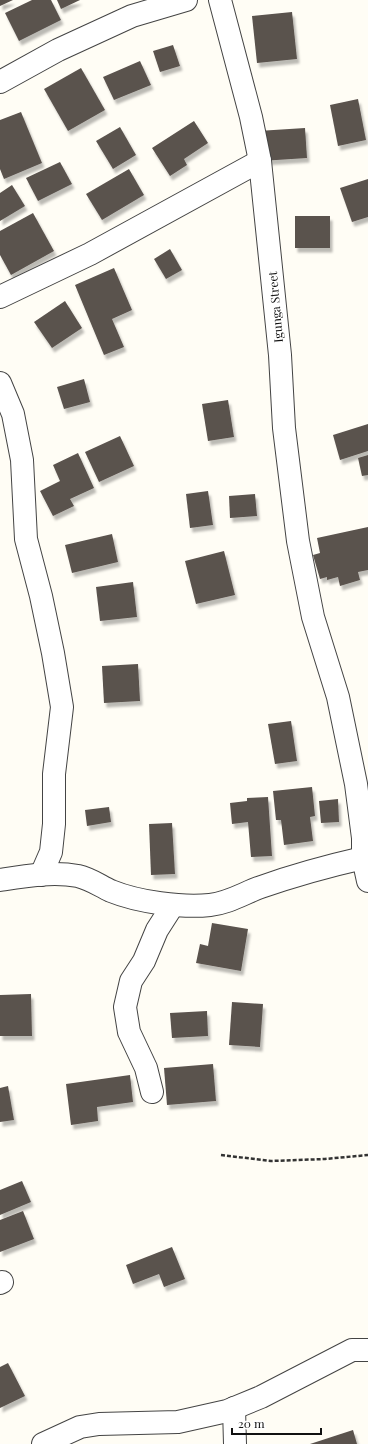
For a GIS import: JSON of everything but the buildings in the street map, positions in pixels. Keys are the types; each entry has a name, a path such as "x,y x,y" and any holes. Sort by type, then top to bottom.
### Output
{"street":[{"path":"0,82 58,50 132,16 186,0"},
{"name":"Igunga Street","path":"220,0 250,110 260,161 280,354 284,428 292,502 303,575 313,617 338,697 356,784 363,838 363,858 368,881"},
{"path":"0,298 90,254 260,161"},
{"path":"0,383 13,414 22,460 26,539 47,624 62,707 54,774 54,824 51,852 41,875"},
{"path":"0,880 41,875 66,874 80,876 124,895 173,905 210,905 242,896 259,888 317,868 363,858"},
{"path":"152,1092 146,1068 129,1032 125,1007 131,980 144,961 157,930 173,905"},
{"path":"43,1444 80,1427 99,1424 178,1422 234,1408 261,1397 352,1350 368,1350"},
{"path":"234,1408 235,1444"}],"path":[{"path":"221,1155 271,1160 325,1159 368,1155"}]}
